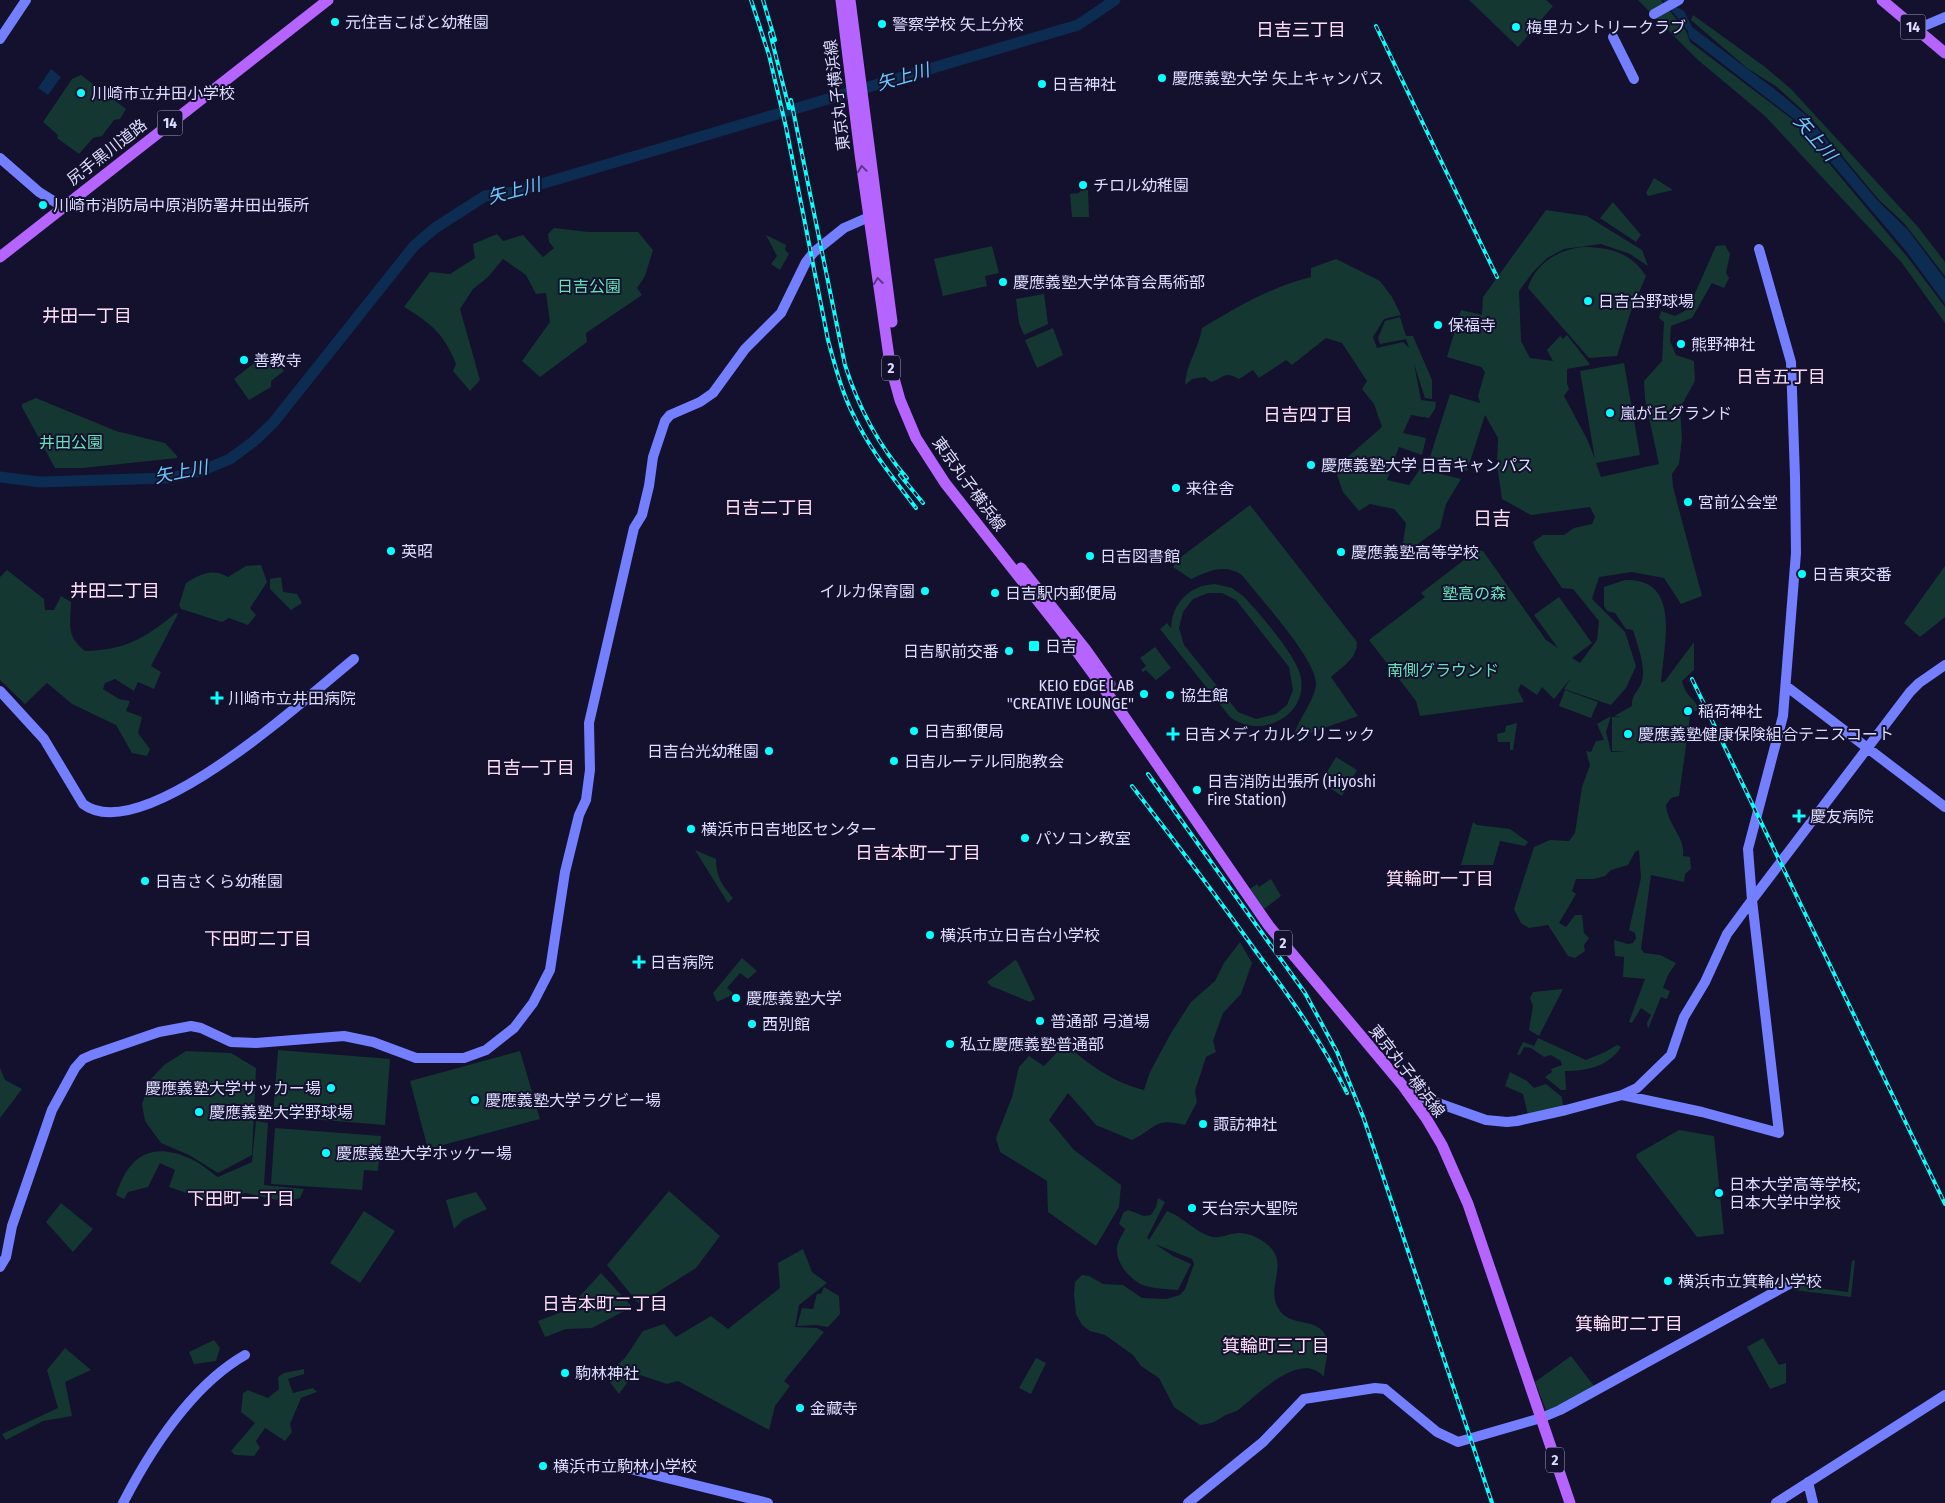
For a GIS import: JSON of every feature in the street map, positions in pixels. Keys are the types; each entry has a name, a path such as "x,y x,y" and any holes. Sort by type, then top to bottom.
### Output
{"main road":[{"name":"尻手黒川道路","path":"0,257 323,0"},
{"name":"尻手黒川道路","path":"0,252 62,207 328,0"},
{"name":"東京丸子横浜線","path":"841,0 856,77 898,366 916,421 929,447 947,474 1086,650 1133,717 1172,786"},
{"name":"東京丸子横浜線","path":"850,0 856,77"},
{"name":"14","path":"1882,0 1945,53"},
{"name":"東京丸子横浜線","path":"859,98 869,217 892,374 906,418 919,445 945,483 1064,634 1269,926 1407,1092 1442,1145 1460,1182 1570,1503"}],"street":[{"path":"0,39 26,0"},
{"path":"1654,14 1679,0"},
{"path":"1917,30 1945,17"},
{"path":"1613,37 1634,79"},
{"path":"0,158 39,192 62,207"},
{"path":"0,1267 6,1257 12,1226 52,1110 75,1068 83,1059 160,1032 191,1026 201,1028 231,1042 256,1043 344,1036 373,1042 416,1058 464,1058 486,1050 514,1028 533,1003 550,970 565,872 579,815 586,800 590,770 589,723 634,528 642,515 653,457 665,421 670,415 700,402 713,393 745,349 781,313 806,262 814,252 844,228 869,217"},
{"path":"1622,1095 1702,1112 1779,1133 1752,900 1748,849 1783,716 1796,553 1791,362 1759,249"},
{"path":"0,691 44,738 83,804 97,812 111,813 148,804 187,786 277,723 354,659"},
{"path":"1407,1092 1486,1120 1507,1122 1622,1095 1637,1088 1646,1081 1671,1055 1684,1017 1706,982 1727,934 1919,683 1945,665"},
{"path":"1786,686 1945,807"},
{"path":"1188,1503 1263,1442 1306,1398 1384,1388 1437,1432 1458,1442 1541,1418 1577,1401 1791,1283"},
{"path":"124,1503 135,1480 194,1396 223,1369 245,1355"},
{"path":"1776,1503 1945,1396"},
{"path":"622,1467 768,1503"},
{"path":"1808,1482 1813,1503"}],"green space":[{"name":"梅里カントリークラブ","path":"1469,0 1546,0 1553,6 1518,47"},
{"path":"1638,0 1661,0 1686,31 1690,42 1792,119 1909,259 1945,307 1945,323 1902,263 1765,116 1698,60"},
{"path":"1693,15 1765,67 1791,89 1918,227 1945,262 1945,276 1904,223 1879,200 1810,117 1777,87 1747,68 1691,20"},
{"path":"81,75 126,109 120,119 114,120 102,136 93,138 79,154 57,138 58,135 43,122 72,79"},
{"path":"1654,178 1673,190 1648,196 1646,193"},
{"path":"1088,190 1089,217 1072,217 1070,194"},
{"path":"1613,202 1641,235 1636,242 1600,218"},
{"path":"1546,210 1587,216 1642,250 1648,266 1630,254 1601,244 1564,249 1547,258 1533,272 1519,291 1521,341 1530,358 1553,361 1547,350 1560,336 1563,339 1567,335 1590,365 1567,369 1569,389 1564,396 1587,439 1595,459 1580,371 1624,363 1640,455 1596,463 1601,477 1659,464 1645,399 1644,381 1662,361 1664,322 1659,318 1661,311 1675,316 1688,309 1716,246 1725,245 1730,254 1726,273 1729,278 1724,288 1712,283 1692,318 1671,326 1670,341 1676,355 1694,361 1695,381 1680,408 1682,438 1679,464 1672,474 1673,487 1702,596 1681,604 1664,578 1632,572 1599,577 1592,599 1625,632 1636,666 1626,688 1611,705 1564,689 1571,678 1554,699 1542,687 1537,695 1521,684 1518,690 1524,702 1420,716 1416,701 1369,640 1425,597 1421,593 1477,550 1483,551 1546,640 1558,648 1534,615 1559,597 1592,643 1572,658 1580,663 1597,640 1599,621 1573,589 1562,588 1536,550 1533,542 1543,535 1564,535 1574,528 1592,524 1595,517 1590,507 1531,515 1502,499 1497,465 1498,438 1485,415 1467,471 1429,460 1450,394 1480,403 1478,396 1485,372 1481,367 1447,357 1461,310 1482,315 1483,297"},
{"name":"日吉公園","path":"554,228 588,232 638,232 653,250 645,276 637,288 642,295 586,333 587,342 540,377 522,361 550,322 546,293 536,294 526,275 503,259 488,277 473,289 460,309 480,380 470,391 453,371 456,364 442,337 430,325 404,307 430,272 450,274 475,258 473,244 497,234 503,241 523,235 543,257 554,248 549,242 548,234"},
{"path":"766,235 786,245 785,250 789,254 780,270 771,264 777,256"},
{"path":"992,246 999,273 985,276 987,286 943,296 934,259"},
{"name":"日吉台野球場","path":"1582,247 1601,248 1618,252 1633,261 1646,276 1630,314 1617,356 1589,358 1528,288 1536,272 1548,260 1564,251"},
{"path":"1336,259 1380,281 1392,297 1401,315 1384,319 1373,337 1377,348 1403,342 1409,348 1406,339 1380,344 1378,338 1385,321 1400,317 1406,336 1413,336 1432,380 1432,399 1425,398 1414,364 1421,400 1436,402 1435,409 1429,418 1411,415 1403,433 1426,438 1422,455 1399,447 1387,480 1409,485 1420,469 1461,479 1446,504 1440,528 1401,556 1406,523 1394,509 1370,504 1359,511 1343,492 1337,475 1344,460 1382,427 1374,404 1362,389 1367,381 1342,343 1326,338 1292,365 1286,360 1259,378 1253,370 1239,379 1227,375 1211,382 1205,377 1192,379 1185,385 1202,328 1241,305 1268,292 1311,277 1311,268"},
{"path":"1044,294 1048,324 1024,335 1019,323 1016,299"},
{"path":"1053,328 1063,355 1037,368 1025,340"},
{"path":"268,352 284,371 271,381 271,387 249,400 234,379"},
{"name":"井田公園","path":"36,398 116,431 165,443 177,458 83,468 55,468 22,407 22,404"},
{"path":"1250,505 1357,642 1352,658 1331,677 1358,716 1293,739 1313,696 1316,683 1313,672 1297,644 1273,612 1242,575 1236,571 1223,569 1210,571 1191,579 1173,567 1177,560"},
{"path":"261,565 267,582 250,608 256,615 248,625 229,618 222,622 181,609 179,605 186,583 191,580 207,573 217,573 228,577 246,566"},
{"path":"1945,566 1945,617 1920,637 1904,623"},
{"path":"7,570 44,599 45,610 54,610 61,596 71,602 70,629 74,640 85,651 124,645 144,636 176,613 178,614 151,666 161,672 154,689 138,682 134,691 115,679 105,683 103,689 119,699 130,701 126,711 142,717 138,733 150,749 147,756 132,753 116,725 72,704 47,683 25,704 0,680 0,577"},
{"path":"281,577 283,592 297,594 302,603 291,610 270,589 270,579"},
{"path":"1625,580 1643,582 1655,590 1662,602 1666,617 1666,634 1661,683 1665,681 1694,642 1694,670 1682,681 1686,691 1699,710 1692,712 1690,717 1679,796 1671,798 1666,805 1669,818 1682,843 1683,856 1690,857 1691,869 1685,874 1684,882 1651,875 1641,949 1644,953 1660,955 1676,963 1668,975 1663,988 1670,991 1667,999 1661,997 1648,1029 1647,1023 1651,1015 1641,1008 1632,1023 1629,1022 1645,979 1623,977 1624,957 1615,956 1614,940 1628,944 1633,943 1636,938 1635,933 1629,930 1641,878 1639,850 1635,852 1628,865 1611,870 1605,876 1594,879 1576,879 1572,891 1576,894 1559,923 1566,927 1575,915 1582,915 1584,933 1589,938 1584,945 1585,951 1575,958 1568,956 1548,925 1529,928 1521,923 1514,909 1534,847 1550,840 1569,841 1575,833 1582,787 1590,765 1586,751 1591,752 1596,741 1604,740 1597,724 1611,716 1606,732 1611,752 1627,752 1612,751 1612,717 1621,717 1614,716 1632,706 1634,695 1642,681 1643,668 1633,630 1626,629 1615,613 1607,611 1604,606 1604,587"},
{"path":"1215,584 1232,588 1243,596 1275,634 1297,666 1300,674 1301,688 1298,701 1291,712 1281,720 1256,726 1242,724 1230,717 1160,629 1167,623 1171,628 1172,619 1179,603 1190,592 1206,585","holes":["1208,593 1222,593 1236,600 1289,667 1293,690 1287,705 1276,714 1256,719 1238,712 1184,645 1179,628 1183,612 1193,599"]},
{"path":"1155,647 1171,668 1156,680 1146,670 1143,672 1141,670 1146,666 1140,658"},
{"name":"慶應義塾健康保険組合テニスコート","path":"1565,690 1598,702 1591,718 1559,706"},
{"path":"1517,723 1513,750 1510,750 1510,742 1498,742 1497,734 1505,732 1506,726"},
{"path":"1336,757 1357,770 1342,796 1321,782"},
{"path":"1473,822 1477,825 1510,829 1528,842 1525,846 1500,841 1493,865 1461,865"},
{"path":"695,850 716,859 720,880 733,898 728,903"},
{"path":"1271,879 1281,896 1264,909 1250,889 1257,884 1259,887"},
{"path":"1240,942 1252,963 1241,994 1223,1013 1213,1041 1216,1052 1206,1057 1195,1091 1197,1102 1185,1125 1161,1123 1132,1140 1096,1125 1068,1093 1049,1120 1074,1150 1121,1185 1119,1207 1096,1246 1048,1212 1047,1181 1000,1152 996,1138 1012,1097 1019,1067 1029,1056 1044,1066 1065,1044 1083,1059 1112,1078 1144,1090 1150,1072 1171,1033 1191,1002 1215,981 1224,963"},
{"path":"742,958 757,971 748,979 740,973 727,988 734,994 717,1002 713,993"},
{"path":"1015,960 1035,999 1030,1002 991,986 987,982"},
{"path":"1563,989 1539,1036 1529,1030 1533,1006 1530,998 1533,992"},
{"path":"1538,1038 1586,1060 1617,1045 1621,1047 1610,1059 1597,1066 1565,1071 1566,1090 1561,1090 1545,1077 1552,1072 1551,1069 1562,1065 1561,1061 1551,1055 1544,1057 1531,1048 1524,1047 1520,1055 1517,1054 1523,1042 1534,1046"},
{"name":"慶應義塾大学サッカー場","path":"278,1050 390,1059 385,1125 273,1116"},
{"name":"慶應義塾大学野球場","path":"186,1051 231,1053 256,1068 252,1155 218,1173 189,1155 161,1143 145,1121 142,1104 151,1079 164,1065"},
{"name":"慶應義塾大学ラグビー場","path":"520,1051 540,1119 428,1149 410,1081"},
{"path":"0,1068 5,1080 22,1089 0,1118"},
{"path":"1510,1072 1527,1081 1534,1088 1546,1084 1562,1097 1563,1107 1528,1115 1523,1094 1505,1086"},
{"path":"256,1121 268,1123 264,1185 304,1189 300,1198 286,1202 246,1193 214,1202 169,1187 175,1170 160,1163 148,1187 128,1192 124,1199 116,1195 127,1171 134,1162 152,1152 163,1151 189,1158 218,1177 252,1162"},
{"name":"慶應義塾大学ホッケー場","path":"275,1128 381,1136 378,1171 364,1170 362,1190 271,1184"},
{"path":"1679,1130 1714,1136 1724,1234 1697,1237 1636,1157 1637,1154"},
{"path":"669,1191 720,1236 696,1268 639,1304 607,1265"},
{"path":"476,1192 487,1209 463,1220 454,1229 446,1200"},
{"path":"1158,1198 1165,1202 1147,1238 1149,1240 1167,1211 1209,1236 1216,1237 1244,1233 1266,1243 1274,1251 1277,1262 1275,1301 1284,1315 1321,1329 1326,1336 1328,1350 1324,1377 1314,1370 1303,1368 1291,1371 1267,1386 1236,1411 1213,1422 1200,1425 1174,1407 1159,1378 1141,1366 1133,1355 1105,1335 1090,1331 1082,1325 1076,1314 1074,1294 1075,1282 1082,1275 1089,1276 1103,1284 1123,1285 1142,1298 1166,1299 1180,1295 1185,1289 1194,1264 1192,1259 1155,1244 1173,1256 1191,1264 1178,1290 1154,1288 1141,1284 1127,1273 1118,1256 1117,1245 1125,1229 1119,1224 1123,1213 1128,1210 1144,1216 1151,1215 1156,1207"},
{"path":"61,1203 93,1229 73,1252 46,1222"},
{"path":"364,1211 395,1231 360,1283 330,1263"},
{"path":"803,1249 812,1272 827,1283 799,1305 795,1327 817,1328 824,1332 784,1381 790,1386 775,1406 769,1430 678,1381 667,1384 634,1373 619,1394 609,1381 609,1372 625,1358 643,1331 664,1324 676,1337 711,1316 728,1329 780,1288 778,1263"},
{"path":"1855,1260 1851,1297 1794,1290 1795,1285 1848,1292 1852,1261"},
{"path":"601,1273 632,1307 592,1328 566,1329 545,1337 538,1321 567,1310"},
{"path":"824,1287 839,1296 840,1314 828,1327 816,1325 797,1326 802,1308 813,1309 817,1294 821,1294"},
{"path":"1763,1338 1779,1365 1786,1363 1786,1383 1770,1389 1747,1347"},
{"path":"214,1340 220,1348 216,1361 194,1364 189,1352"},
{"path":"65,1348 91,1370 65,1382 72,1416 43,1421 6,1440 2,1434 58,1408 47,1370"},
{"path":"1571,1356 1594,1386 1565,1403 1546,1410 1535,1382"},
{"path":"1036,1358 1046,1363 1031,1394 1019,1388"},
{"path":"304,1369 304,1374 288,1379 293,1393 313,1388 317,1392 301,1398 290,1424 292,1432 285,1441 265,1428 256,1441 260,1448 254,1456 235,1455 231,1451 255,1423 241,1412 243,1393 248,1390 268,1398 279,1389 278,1377 284,1373"}],"water":[{"name":"矢上川","path":"1663,0 1669,0 1673,5 1684,11 1692,27 1807,116 1878,201 1908,230 1945,279 1945,304 1906,251 1794,119 1689,38 1688,31"},
{"path":"51,69 61,77 48,95 38,88"}],"waterway":[{"name":"矢上川","path":"0,477 40,482 169,478 201,471 230,459 253,442 273,423 414,246 435,228 485,196 514,192 1078,25 1115,0"}],"railway":[{"path":"751,0 769,55 786,127 828,340 839,379 867,441 916,508"},
{"path":"763,0 775,40"},
{"path":"1376,26 1497,277"},
{"path":"770,33 789,108"},
{"path":"791,100 845,365 856,395 878,439 907,478"},
{"path":"900,475 923,503"},
{"path":"1692,679 1945,1204"},
{"path":"1148,774 1305,993 1337,1052 1364,1119 1492,1503"},
{"path":"1132,786 1210,888 1292,1002 1327,1055 1347,1093"}],"place":[{"name":"元住吉こばと幼稚園","path":"335,22"},
{"name":"警察学校 矢上分校","path":"882,24"},
{"name":"梅里カントリークラブ","path":"1516,27"},
{"name":"慶應義塾大学 矢上キャンパス","path":"1162,78"},
{"name":"日吉神社","path":"1042,84"},
{"name":"川崎市立井田小学校","path":"81,93"},
{"name":"チロル幼稚園","path":"1083,185"},
{"name":"川崎市消防局中原消防署井田出張所","path":"43,205"},
{"name":"慶應義塾大学体育会馬術部","path":"1003,282"},
{"name":"日吉台野球場","path":"1588,301"},
{"name":"保福寺","path":"1438,325"},
{"name":"熊野神社","path":"1681,344"},
{"name":"善教寺","path":"244,360"},
{"name":"嵐が丘グランド","path":"1610,413"},
{"name":"慶應義塾大学 日吉キャンパス","path":"1311,465"},
{"name":"来往舎","path":"1176,488"},
{"name":"宮前公会堂","path":"1688,502"},
{"name":"英昭","path":"391,551"},
{"name":"慶應義塾高等学校","path":"1341,552"},
{"name":"日吉図書館","path":"1090,556"},
{"name":"日吉東交番","path":"1802,574"},
{"name":"イルカ保育園","path":"925,591"},
{"name":"日吉駅内郵便局","path":"995,593"},
{"name":"日吉","path":"1034,646"},
{"name":"日吉駅前交番","path":"1009,651"},
{"name":"KEIO EDGE LAB \"CREATIVE LOUNGE\"","path":"1144,694"},
{"name":"協生館","path":"1170,695"},
{"name":"川崎市立井田病院","path":"217,698"},
{"name":"稲荷神社","path":"1688,711"},
{"name":"日吉郵便局","path":"914,731"},
{"name":"日吉メディカルクリニック","path":"1173,734"},
{"name":"慶應義塾健康保険組合テニスコート","path":"1628,734"},
{"name":"日吉台光幼稚園","path":"769,751"},
{"name":"日吉ルーテル同胞教会","path":"894,761"},
{"name":"日吉消防出張所 (Hiyoshi Fire Station)","path":"1197,790"},
{"name":"慶友病院","path":"1799,816"},
{"name":"横浜市日吉地区センター","path":"691,829"},
{"name":"パソコン教室","path":"1025,838"},
{"name":"日吉さくら幼稚園","path":"145,881"},
{"name":"横浜市立日吉台小学校","path":"930,935"},
{"name":"日吉病院","path":"639,962"},
{"name":"慶應義塾大学","path":"736,998"},
{"name":"普通部 弓道場","path":"1040,1021"},
{"name":"西別館","path":"752,1024"},
{"name":"私立慶應義塾普通部","path":"950,1044"},
{"name":"慶應義塾大学サッカー場","path":"331,1088"},
{"name":"慶應義塾大学ラグビー場","path":"475,1100"},
{"name":"慶應義塾大学野球場","path":"199,1112"},
{"name":"諏訪神社","path":"1203,1124"},
{"name":"慶應義塾大学ホッケー場","path":"326,1153"},
{"name":"日本大学高等学校; 日本大学中学校","path":"1719,1193"},
{"name":"天台宗大聖院","path":"1192,1208"},
{"name":"横浜市立箕輪小学校","path":"1668,1281"},
{"name":"駒林神社","path":"565,1373"},
{"name":"金藏寺","path":"800,1408"},
{"name":"横浜市立駒林小学校","path":"543,1466"}],"district":[{"name":"日吉三丁目","path":"1301,30"},
{"name":"井田一丁目","path":"87,316"},
{"name":"日吉五丁目","path":"1781,377"},
{"name":"日吉四丁目","path":"1308,415"},
{"name":"日吉二丁目","path":"769,508"},
{"name":"日吉","path":"1492,518"},
{"name":"井田二丁目","path":"115,591"},
{"name":"日吉一丁目","path":"530,768"},
{"name":"日吉本町一丁目","path":"918,853"},
{"name":"箕輪町一丁目","path":"1440,879"},
{"name":"下田町二丁目","path":"258,939"},
{"name":"下田町一丁目","path":"241,1199"},
{"name":"日吉本町二丁目","path":"605,1304"},
{"name":"箕輪町二丁目","path":"1629,1324"},
{"name":"箕輪町三丁目","path":"1276,1346"}],"park label":[{"name":"塾高の森","path":"1474,593"},
{"name":"南側グラウンド","path":"1443,670"}]}
